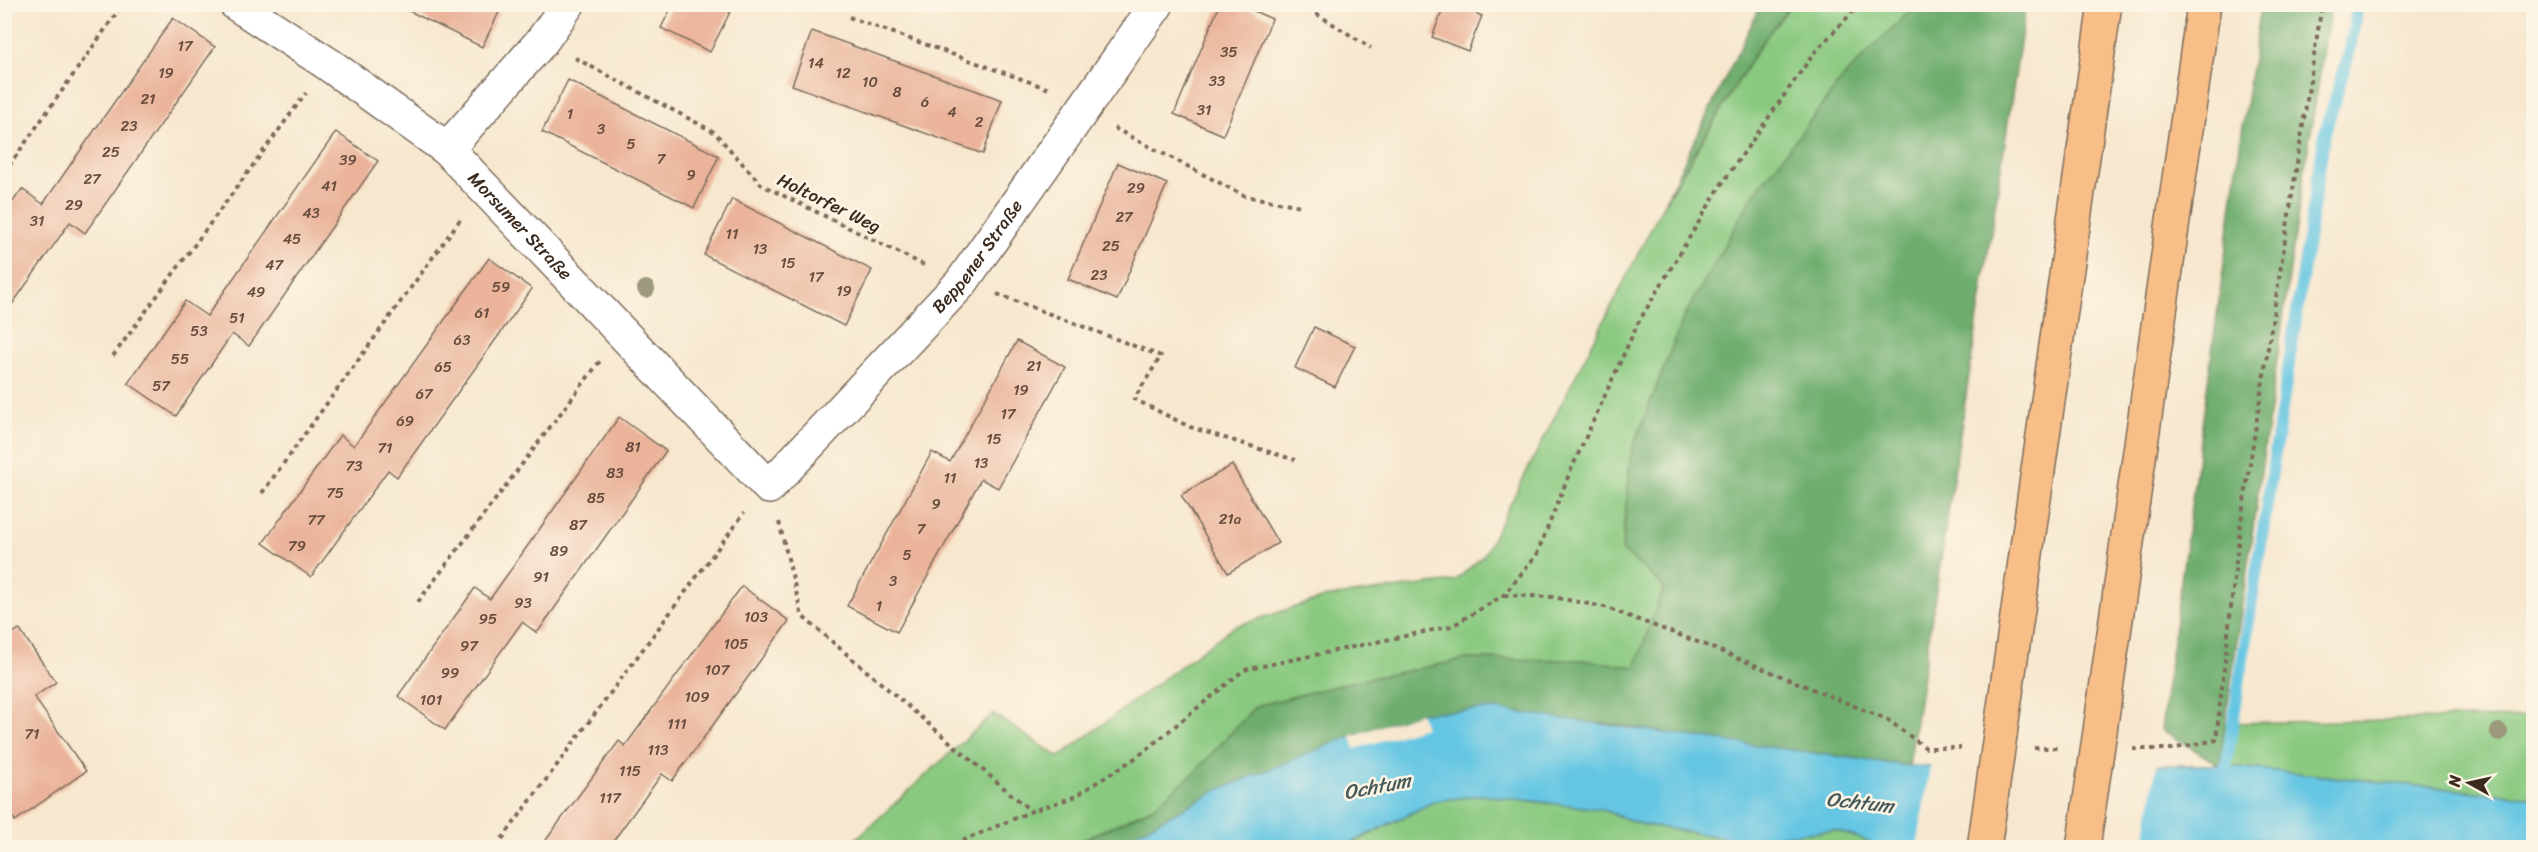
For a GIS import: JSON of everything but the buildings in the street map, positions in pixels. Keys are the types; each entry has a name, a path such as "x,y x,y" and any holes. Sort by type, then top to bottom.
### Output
{"highway":[{"path":"1984,848 1987,741 2105,4"},
{"path":"2083,848 2113,740 2204,4"}],"street":[{"name":"Morsumer Straße","path":"236,4 328,64 447,149 769,487"},
{"path":"447,149 542,41 568,4"},
{"name":"Beppener Straße","path":"769,487 961,283 1157,4"}],"path":[{"path":"4,173 123,4"},
{"path":"1301,4 1371,48"},
{"path":"946,848 1032,811 1074,797 1137,757 1244,670 1452,626 1504,595 1537,554 1570,472 1638,323 1715,195 1814,53 1860,4"},
{"path":"2113,740 2172,749 2216,740 2240,527 2322,4"},
{"path":"849,17 1060,93 1082,111 1245,196 1302,206"},
{"name":"Holtorfer Weg","path":"542,41 714,132 762,185 961,283 991,291 1161,356 1134,399 1190,427 1295,460"},
{"path":"112,356 328,64"},
{"path":"262,493 484,187"},
{"path":"418,602 598,363 627,338"},
{"path":"769,487 802,616 1032,811"},
{"path":"502,839 735,523 769,487"},
{"path":"1504,595 1553,597 1604,607 1703,644 1888,720 1926,748 1987,741"},
{"path":"2031,748 2067,748"}],"green space":[{"path":"1761,5 1791,5 1760,45 1661,209"},
{"path":"1791,5 1916,5 1846,74 1752,197 1683,319 1631,452 1622,550 1664,587 1635,667 1583,660 1467,659 1351,682 1256,706 1194,773 1152,808 1066,847 836,848 857,838 993,714 1059,757 1233,627 1327,597 1455,581 1484,555 1661,209 1760,45"},
{"path":"1916,5 2026,5 1909,766 1705,739 1605,723 1351,736 1108,847 1066,848 1152,808 1194,773 1256,706 1351,682 1467,659 1583,660 1635,667 1664,587 1622,550 1631,452 1683,319 1752,197 1846,74"},
{"path":"2261,5 2331,5 2301,193 2219,765 2161,729"},
{"path":"2533,717 2533,798 2219,765 2225,723"},
{"path":"1481,795 1600,809 1640,824 1739,840 1835,830 1887,847 1343,848 1435,801"},
{"path":"2243,839 2242,847 2167,848 2167,845"},
{"path":"2254,839 2361,847 2253,848"}],"water":[{"name":"Ochtum","path":"1493,709 1909,766 2219,765 2534,798 2533,848 2361,848 2254,839 2102,847 1887,848 1835,830 1739,840 1640,824 1600,809 1481,795 1435,801 1343,847 1108,848 1218,790 1351,736 1420,713"}],"pier":[{"path":"1420,713 1425,727 1355,749 1351,736"},
{"path":"1931,762 2157,762 2144,848 1917,847"}],"waterway":[{"path":"2224,780 2325,132 2349,54 2358,4"},
{"path":"2247,848 2250,825"}]}
